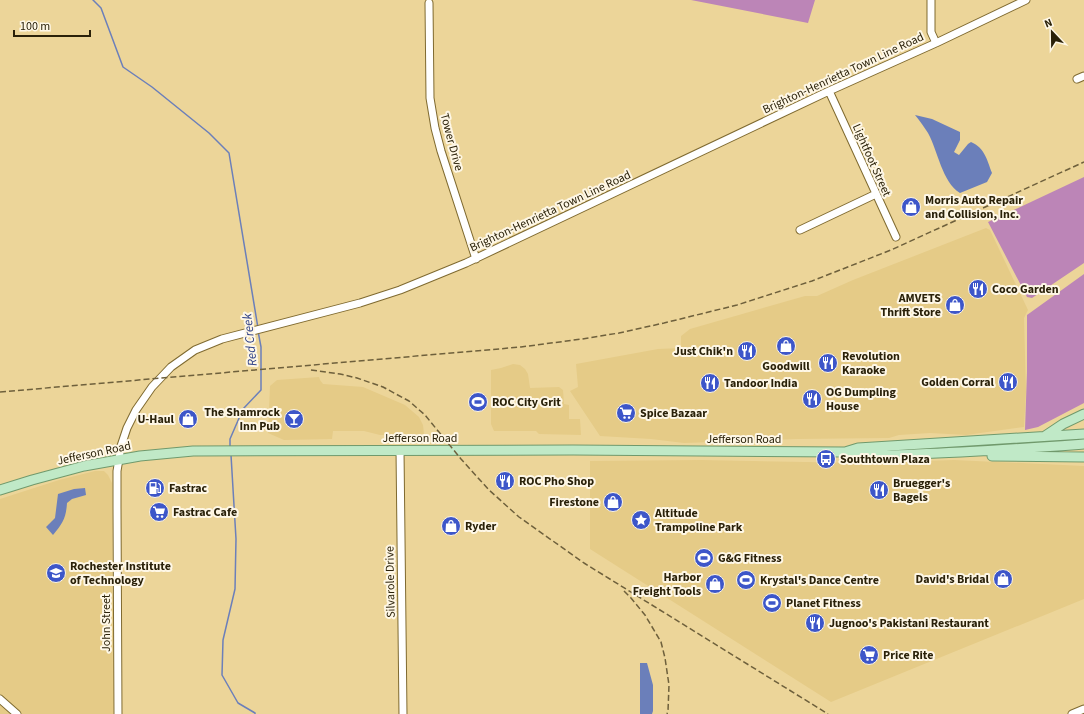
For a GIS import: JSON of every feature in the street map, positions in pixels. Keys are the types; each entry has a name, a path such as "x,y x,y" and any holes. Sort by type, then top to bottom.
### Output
{"main road":[{"path":"1043,437 1084,414"},
{"name":"Jefferson Road","path":"844,452 858,448 1084,434"},
{"name":"Jefferson Road","path":"0,490 64,471 119,459 170,452 193,451 689,450 844,452 857,455 941,453 1084,444"},
{"path":"941,453 958,456 1084,457"}],"street":[{"path":"931,0 931,32 936,43"},
{"name":"Brighton-Henrietta Town Line Road","path":"119,459 123,441 131,419 144,397 171,367 195,350 222,339 380,297 476,259 829,91 936,43 1026,0"},
{"name":"Tower Drive","path":"429,3 430,98 433,118 441,151 476,259"},
{"name":"Lightfoot Street","path":"829,91 896,237"},
{"path":"800,230 876,194"},
{"name":"Silvarole Drive","path":"400,450 403,714"},
{"name":"John Street","path":"118,714 117,508 119,459"},
{"path":"0,699 17,714"},
{"path":"1072,714 1084,709"}],"shaded area":[{"path":"691,0 815,0 808,23"},
{"path":"1084,177 1084,263 1032,298 1027,297 988,222"},
{"path":"986,228 990,230 1028,310 1024,318 1026,392 1024,427 966,435 930,433 899,435 889,438 797,439 684,443 651,439 600,436 570,391 578,387 576,364 658,349 681,348 681,336 690,329 805,296 817,296 853,280"},
{"path":"1084,274 1084,403 1038,427 1025,430 1027,315"},
{"path":"513,364 520,365 525,369 528,374 530,388 559,387 563,390 564,404 569,405 569,419 580,419 581,435 539,434 536,431 494,431 491,424 491,370"},
{"path":"319,377 323,384 363,387 405,405 419,417 423,425 424,434 380,435 364,431 333,431 332,439 284,440 268,433 270,386 277,380"},
{"name":"Southtown Plaza","path":"701,460 863,463 954,460 1084,466 1084,599 831,702 590,549 590,461"},
{"name":"Rochester Institute of Technology","path":"95,471 104,471 112,483 113,714 0,714 0,499 59,480"}],"water":[{"path":"915,115 932,119 960,132 960,140 954,152 959,155 971,142 976,145 985,155 992,173 987,182 960,193 954,188 949,182 941,166 932,140"},
{"path":"85,488 86,495 72,499 67,503 66,513 63,520 53,535 46,527 55,518 58,494 74,489"},
{"path":"640,663 647,663 653,685 652,714 640,714"}],"waterway":[{"name":"Red Creek","path":"93,0 101,8 123,67 152,87 209,133 229,153 258,328"},
{"name":"Red Creek","path":"230,447 230,439 243,409 261,390 261,347 258,331"},
{"name":"Red Creek","path":"231,455 236,539 235,589 223,640 222,675 238,703 255,714"}],"railway":[{"path":"0,392 521,347 619,333 737,305 812,281 891,250 1084,162"},
{"path":"311,370 357,378 383,387 409,401 425,415 489,490 519,517 584,563 828,714"},
{"path":"624,591 645,615 661,642 669,685 667,714"}],"place":[{"name":"Morris Auto Repair and Collision, Inc.","path":"911,207"},
{"name":"Coco Garden","path":"978,289"},
{"name":"AMVETS Thrift Store","path":"955,305"},
{"name":"Goodwill","path":"786,346"},
{"name":"Just Chik'n","path":"747,351"},
{"name":"Revolution Karaoke","path":"828,363"},
{"name":"Golden Corral","path":"1008,382"},
{"name":"Tandoor India","path":"710,383"},
{"name":"OG Dumpling House","path":"812,399"},
{"name":"ROC City Grit","path":"478,402"},
{"name":"Spice Bazaar","path":"626,413"},
{"name":"U-Haul","path":"188,419"},
{"name":"The Shamrock Inn Pub","path":"294,419"},
{"name":"Southtown Plaza","path":"826,459"},
{"name":"ROC Pho Shop","path":"505,481"},
{"name":"Fastrac","path":"155,488"},
{"name":"Bruegger's Bagels","path":"879,490"},
{"name":"Firestone","path":"613,502"},
{"name":"Fastrac Cafe","path":"159,512"},
{"name":"Altitude Trampoline Park","path":"641,520"},
{"name":"Ryder","path":"451,526"},
{"name":"G&G Fitness","path":"704,558"},
{"name":"Rochester Institute of Technology","path":"56,573"},
{"name":"David's Bridal","path":"1003,579"},
{"name":"Krystal's Dance Centre","path":"746,580"},
{"name":"Harbor Freight Tools","path":"715,584"},
{"name":"Planet Fitness","path":"772,603"},
{"name":"Jugnoo's Pakistani Restaurant","path":"815,623"},
{"name":"Price Rite","path":"869,655"}]}
